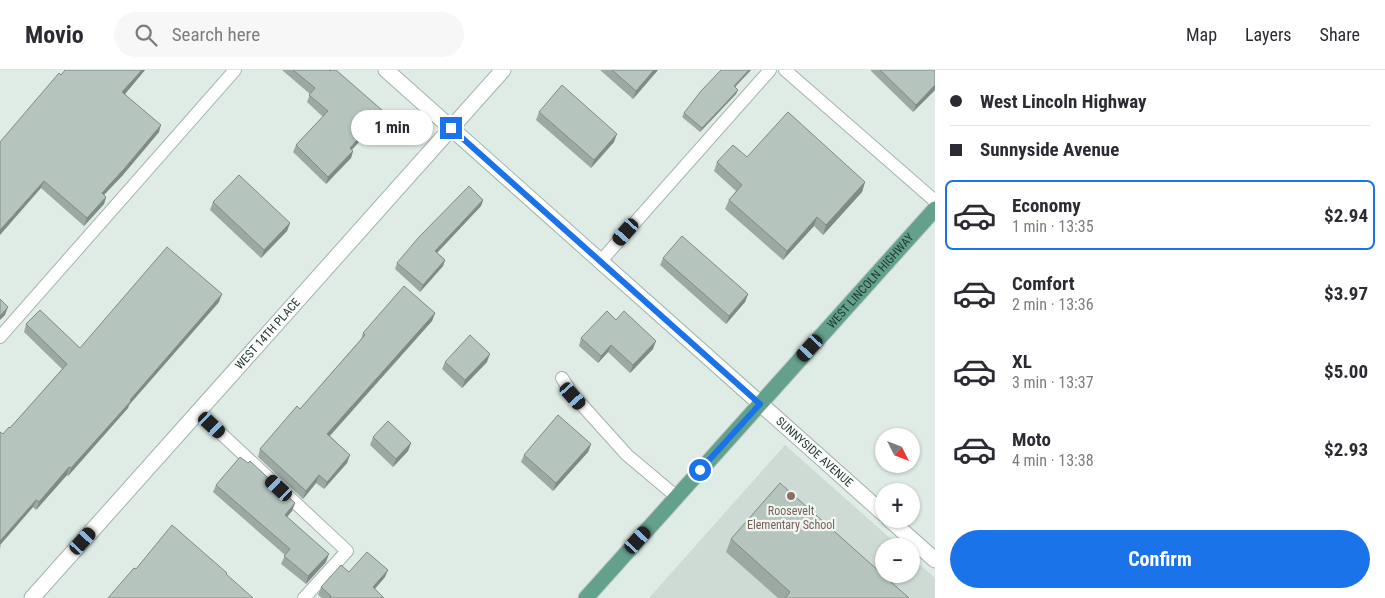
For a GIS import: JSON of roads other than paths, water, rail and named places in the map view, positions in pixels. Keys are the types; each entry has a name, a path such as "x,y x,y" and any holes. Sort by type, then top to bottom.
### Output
{"main road":[{"name":"WEST LINCOLN HIGHWAY","path":"586,598 935,209"}],"street":[{"name":"SUNNYSIDE AVENUE","path":"386,70 875,506"},
{"name":"WEST 14TH PLACE","path":"32,598 503,70"},
{"path":"901,528 932,552"}],"lane":[{"path":"0,337 235,70"},
{"path":"600,262 770,70"},
{"path":"785,70 935,201"},
{"path":"562,378 573,396 627,455 677,497"},
{"path":"198,412 347,551 304,598"}],"place":[{"name":"Roosevelt Elementary School","path":"791,496"}]}
